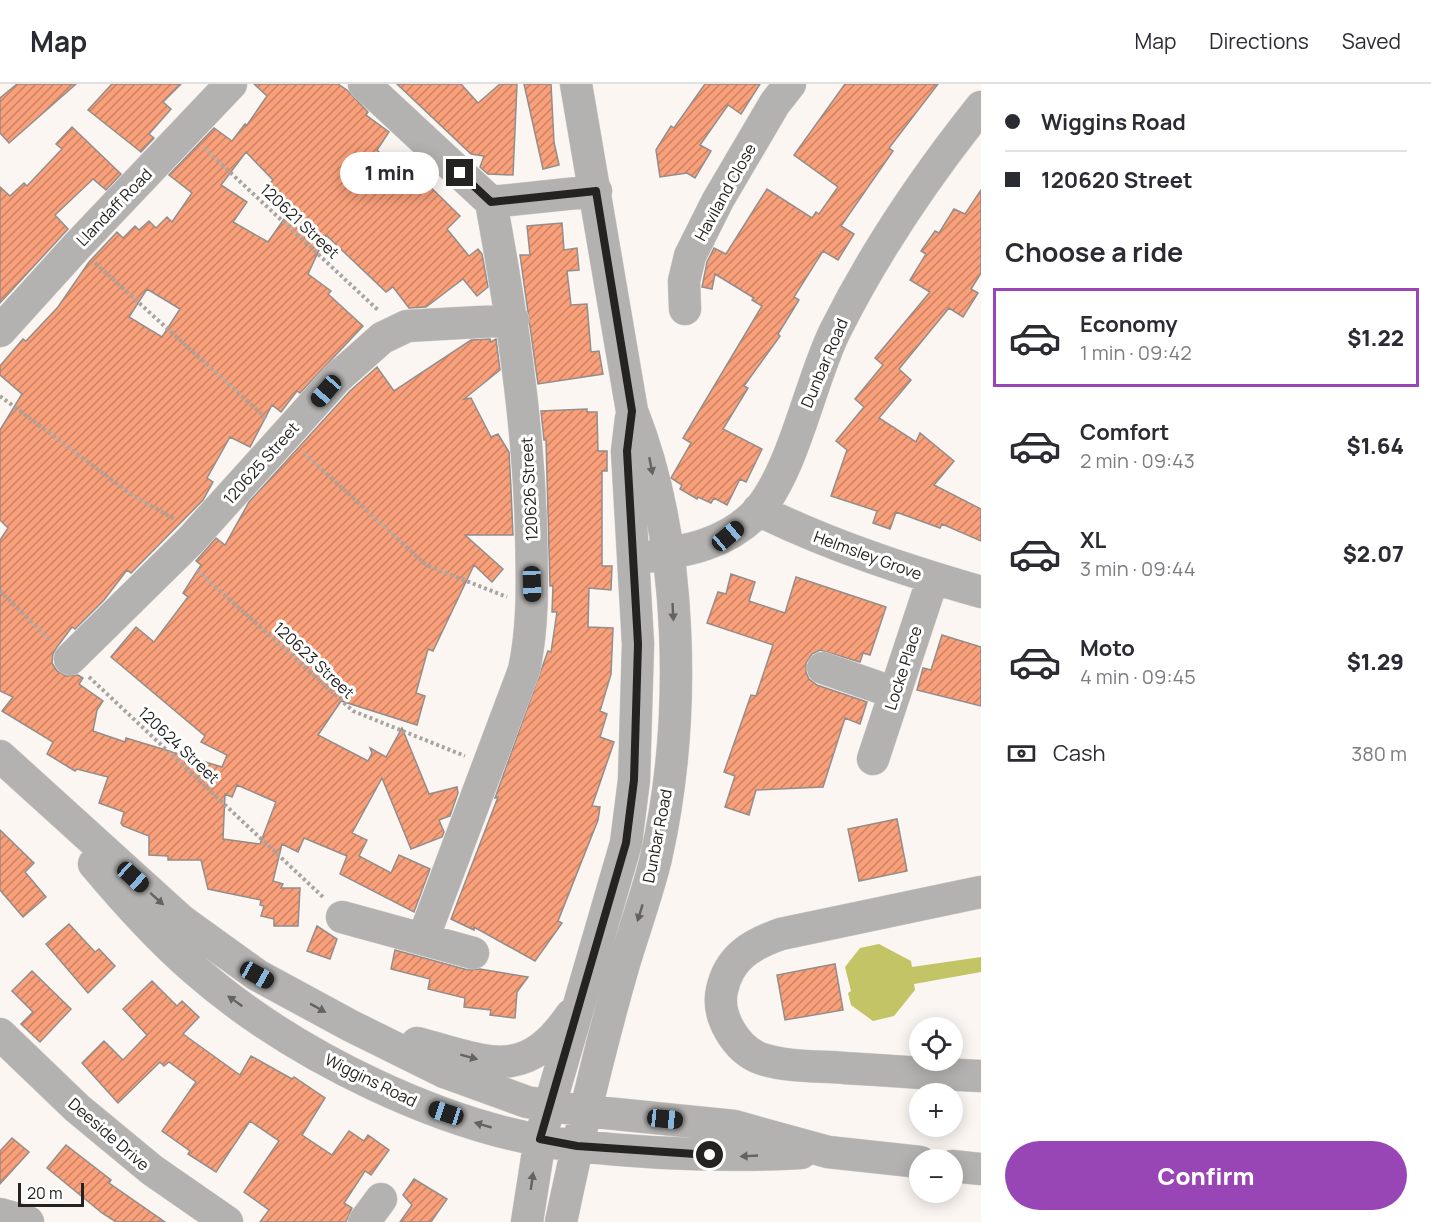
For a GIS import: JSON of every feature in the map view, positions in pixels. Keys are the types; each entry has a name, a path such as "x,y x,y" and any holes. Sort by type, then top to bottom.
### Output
{"street":[{"name":"Llandaff Road","path":"0,331 231,84"},
{"path":"364,84 491,202 596,191"},
{"path":"576,84 632,411 648,452 668,554"},
{"name":"Haviland Close","path":"685,309 684,281 690,256 718,200 775,103 790,84"},
{"name":"Dunbar Road","path":"526,1222 540,1139 626,843 634,780 638,644 633,559 697,548 728,536 758,510 780,473 834,333 889,232 945,152 981,107"},
{"name":"120626 Street","path":"423,939 524,670 533,606 525,404 513,320 491,202"},
{"name":"120625 Street","path":"70,659 184,547 337,378 382,338 398,329 452,322 513,320"},
{"path":"632,411 627,451 633,559"},
{"name":"Helmsley Grove","path":"758,510 801,531 933,578 981,592"},
{"name":"Dunbar Road","path":"561,1222 586,1111 656,857 670,764 676,655 668,554"},
{"name":"Locke Place","path":"873,759 933,578"},
{"path":"823,669 895,693"},
{"name":"Wiggins Road","path":"10,766 182,921 257,975 351,1026 482,1087 527,1102 586,1111 734,1126 828,1152"},
{"name":"Wiggins Road","path":"10,766 146,923 195,970 245,1008 300,1044 387,1090 479,1124 577,1146 729,1156 828,1152 909,1161"},
{"path":"981,892 781,934 753,944 737,958 724,978 719,999 723,1017 734,1037 744,1048 763,1059 818,1066 981,1076"},
{"path":"342,917 473,953"},
{"path":"351,1026 489,1062 508,1063 526,1057 544,1047 556,1037 579,1004"},
{"name":"Deeside Drive","path":"0,1034 77,1108 152,1170 227,1222"},
{"path":"963,1167 981,1169"},
{"path":"0,1214 28,1222"}],"path":[{"name":"120621 Street","path":"186,132 398,329"},
{"name":"120623 Street","path":"0,396 132,495 178,522 184,547 353,711 488,766"},
{"name":"120624 Street","path":"0,591 342,917"}],"shaded area":[{"path":"879,944 911,961 912,967 981,957 981,972 914,984 915,990 894,1016 873,1021 851,1005 848,993 851,991 845,967 860,948"}],"building":[{"path":"17,84 76,84 9,143 0,133 0,98"},
{"path":"112,84 181,84 163,102 171,109 149,134 154,138 141,152 88,110"},
{"path":"254,84 338,84 347,90 368,112 366,115 389,132 377,150 405,178 413,170 460,216 447,229 469,256 478,249 482,254 488,287 477,296 463,279 426,307 409,308 393,287 386,292 326,235 308,274 331,291 328,294 363,326 300,393 297,391 281,412 272,405 250,447 230,437 207,478 213,482 203,500 131,573 127,570 104,600 75,629 72,627 53,654 52,663 57,671 66,676 78,675 83,678 79,684 103,701 97,710 93,731 125,742 126,738 222,767 227,755 201,742 205,736 111,657 136,627 154,642 188,597 183,593 201,565 196,561 216,538 225,545 249,502 350,391 377,367 394,391 471,340 490,339 491,342 496,339 500,370 464,399 471,398 491,437 498,434 509,452 513,535 465,535 503,569 492,582 474,565 433,651 428,649 416,693 425,696 417,725 341,701 318,735 368,761 372,753 370,748 386,757 402,728 429,794 457,787 458,793 450,816 439,820 444,832 442,837 411,849 382,778 352,833 367,840 359,856 391,873 399,855 430,869 414,912 340,874 347,856 304,838 298,852 282,844 273,881 283,884 281,888 300,888 298,926 274,926 274,919 261,916 264,906 260,905 261,900 208,889 201,860 168,860 168,856 149,855 149,836 123,826 121,823 124,812 99,803 108,777 77,769 75,771 47,754 53,742 2,711 13,697 0,691 0,540 8,528 0,520 0,430 22,394 0,375 0,366 23,339 26,341 58,307 89,262 117,232 123,238 135,226 139,230 149,221 156,228 167,217 172,222 192,193 169,175 214,128 232,141 245,124 247,125 267,96","holes":["246,152 273,180 265,188 289,212 268,242 233,222 247,202 221,185","147,289 180,309 162,337 129,317","237,785 276,802 260,844 223,839 225,794 232,797"]},
{"path":"397,84 461,84 478,103 500,84 517,84 513,175 488,174 480,167 484,156 471,154"},
{"path":"524,84 551,84 554,142 559,165 543,169"},
{"path":"705,84 760,84 741,114 728,105 700,145 711,151 695,178 687,173 660,177 656,150 671,126 674,128"},
{"path":"845,84 938,84 889,148 893,151 841,226 854,234 838,260 823,251 794,297 799,300 778,334 780,336 744,386 748,388 723,429 762,449 746,482 740,479 727,505 714,498 711,503 698,497 697,499 680,489 682,485 671,478 691,443 683,438 762,306 752,300 754,298 715,274 712,289 702,287 707,262 714,248 726,254 767,189 812,218 816,212 819,214 838,187 794,155"},
{"path":"72,127 121,174 106,190 93,179 55,215 68,229 0,303 0,187 10,196 24,183 27,186 62,149 56,144"},
{"path":"981,190 981,273 971,289 978,293 963,317 949,308 899,369 911,380 879,418 916,442 920,433 954,461 934,485 981,509 981,541 942,524 940,528 896,512 890,529 873,523 877,511 831,496 847,450 836,441 864,407 855,399 883,365 875,358 930,292 910,280 926,254 921,251 935,231 939,233 954,209 965,214"},
{"path":"562,223 564,250 577,248 579,270 567,271 571,305 587,304 591,352 599,351 603,374 538,384 520,255 530,255 527,226"},
{"path":"587,409 587,412 597,412 598,451 607,451 607,471 602,471 602,566 612,566 611,590 589,588 588,627 613,628 611,674 600,711 607,714 600,737 614,742 592,806 600,807 598,820 558,921 562,923 535,961 474,927 474,930 451,919 498,797 495,798 548,651 551,652 557,612 552,612 553,586 550,586 546,440 544,440 541,411"},
{"path":"731,574 755,582 749,601 785,613 796,577 886,607 870,655 863,653 860,662 820,650 812,654 806,663 809,679 817,685 867,702 860,724 845,718 823,787 756,790 749,815 725,807 735,776 724,772 751,695 756,696 773,645 707,623 718,592 726,594"},
{"path":"942,635 981,647 981,706 917,690 923,668 931,670"},
{"path":"897,819 907,871 859,881 848,829"},
{"path":"0,830 34,863 25,872 46,897 23,917 0,890"},
{"path":"69,924 95,952 99,949 115,966 88,993 46,944"},
{"path":"317,926 337,939 330,959 307,951"},
{"path":"395,950 468,970 480,969 528,977 517,992 515,1018 490,1015 491,1010 464,1007 465,998 428,989 430,979 391,969"},
{"path":"835,964 843,1010 785,1020 777,975"},
{"path":"32,971 71,1009 40,1042 21,1024 33,1012 12,991"},
{"path":"152,981 177,1006 182,1001 199,1017 183,1034 240,1075 251,1056 292,1079 294,1077 325,1098 302,1135 332,1155 349,1131 364,1141 368,1135 389,1150 371,1175 365,1171 344,1203 352,1208 346,1222 260,1222 269,1210 244,1192 279,1141 250,1121 216,1172 188,1154 190,1151 162,1131 196,1082 169,1062 164,1066 160,1062 118,1103 82,1063 104,1041 123,1060 147,1035 123,1009"},
{"path":"12,1138 29,1152 0,1184 0,1151"},
{"path":"66,1145 111,1180 109,1183 165,1222 116,1222 102,1213 47,1168"},
{"path":"414,1179 447,1199 431,1222 400,1222 412,1205 403,1195"}],"route":[{"path":"460,173 491,202 596,191 632,411 627,451 638,644 634,780 626,843 609,908 540,1139 577,1146 710,1155"}]}
